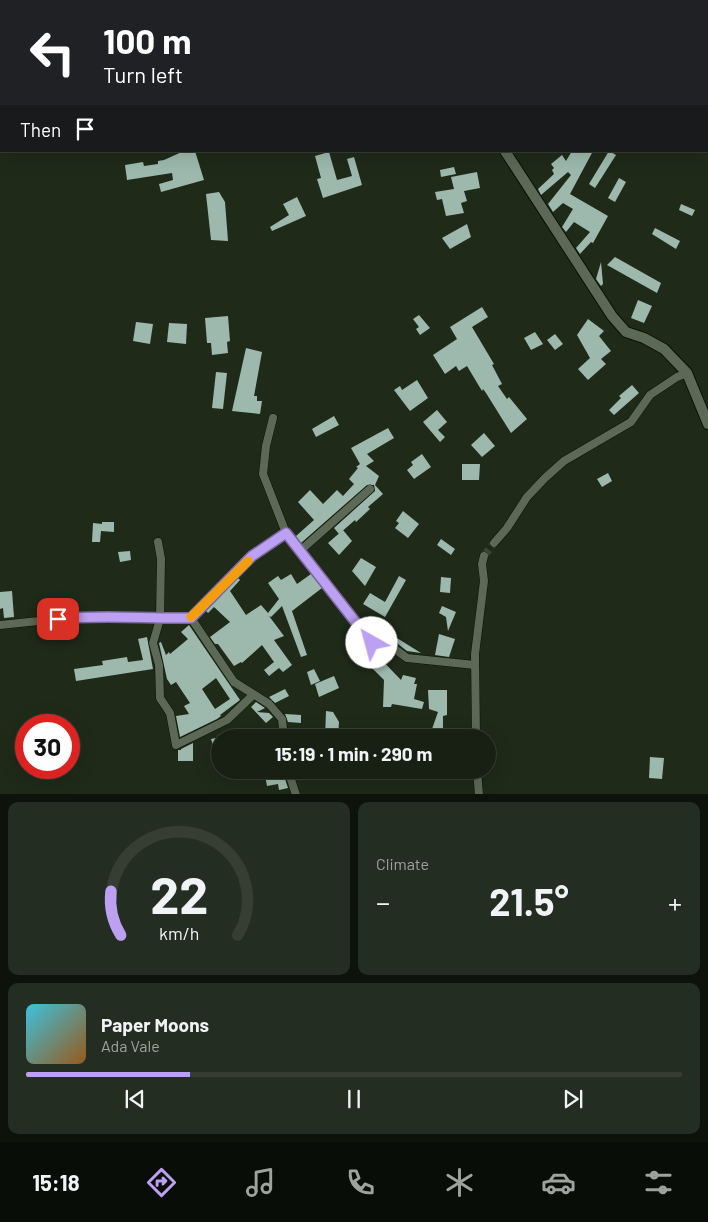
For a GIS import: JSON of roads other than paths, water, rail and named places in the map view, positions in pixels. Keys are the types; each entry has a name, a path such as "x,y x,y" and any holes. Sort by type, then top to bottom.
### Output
{"street":[{"path":"506,152 612,316 626,332 644,338 664,349 688,374 708,424"},
{"path":"494,544 527,497 564,461 631,422 650,395 677,377 688,374"},
{"path":"273,418 266,446 263,474 286,533 372,643 384,641 407,658 475,665"},
{"path":"301,550 370,489"},
{"path":"0,625 77,616 160,619 191,618 252,556 286,533"},
{"path":"158,542 161,559 160,619 153,643 159,665 160,698 170,713 176,745 227,720 253,695"},
{"path":"476,729 475,665 484,581 482,564 484,556"},
{"path":"191,618 234,682 269,704 282,719 283,729"},
{"path":"291,779 296,794"},
{"path":"478,779 479,794"}],"tunnel":[{"path":"484,556 494,543"}]}
